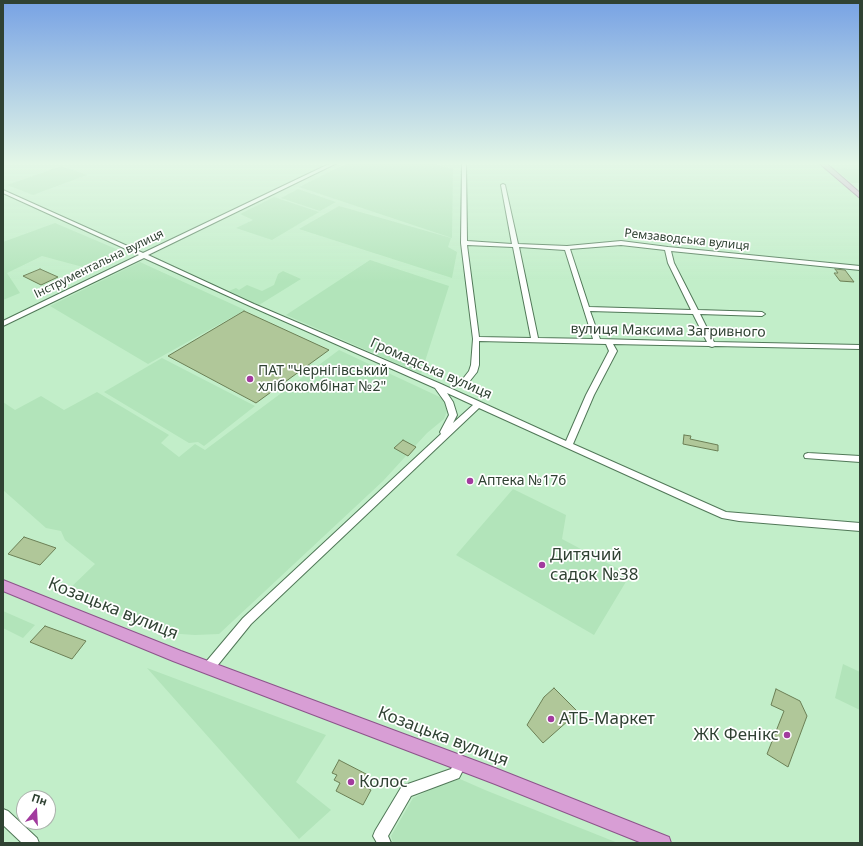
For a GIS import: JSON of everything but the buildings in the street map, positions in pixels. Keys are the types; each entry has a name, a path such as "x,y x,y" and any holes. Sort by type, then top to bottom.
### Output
{"main road":[{"name":"Козацька вулиця","path":"3,585 143,642 663,843"}],"street":[{"name":"Громадська вулиця","path":"28,202 246,302 438,386 725,515 762,520 860,527"},
{"name":"Інструментальна вулиця","path":"3,324 253,202"},
{"path":"465,202 464,243 476,339 475,364 473,372 466,380"},
{"path":"508,202 535,341"},
{"name":"Ремзаводська вулиця","path":"464,243 567,248 621,243 860,268"},
{"path":"567,248 596,342"},
{"path":"668,249 671,263 712,344"},
{"path":"586,309 762,314"},
{"name":"вулиця Максима Загривного","path":"476,339 860,348"},
{"path":"568,445 590,395 612,351 608,342"},
{"path":"438,386 449,402 453,415 440,440"},
{"path":"209,667 226,644 248,620 478,404"},
{"path":"808,456 860,459"},
{"path":"384,843 380,836 407,792 455,774 460,764"},
{"path":"3,816 32,843"}],"shaded area":[{"path":"263,202 290,202 319,212 272,240 236,228 253,220 240,214"},
{"path":"294,202 335,202 320,211"},
{"path":"345,202 453,202 452,238"},
{"path":"339,206 451,238 448,247 457,252 452,278 299,229"},
{"path":"55,223 128,254 94,270 42,256 7,273 20,293 3,300 3,242"},
{"path":"370,260 449,286 421,374 286,315"},
{"path":"140,262 245,310 148,364 50,306"},
{"path":"283,271 301,279 259,305 229,291 236,288 239,290 247,285 262,291 274,285 278,274"},
{"path":"339,350 444,399 447,411 444,419 427,433 383,481 219,634 195,635 166,633 64,594 95,564 65,540 61,531 46,528 3,490 3,402 15,410 41,396 64,410 97,392 169,435 161,443 179,457 195,444 205,450"},
{"path":"162,358 255,406 204,446 198,442 189,443 104,392"},
{"name":"Дитячий садок №38","path":"513,489 566,515 562,539 630,575 594,635 456,555"},
{"path":"3,611 35,625 23,638 3,628"},
{"path":"843,664 860,672 860,710 835,698"},
{"path":"147,668 326,735 296,782 331,810 299,839"},
{"path":"460,779 618,843 393,843 391,836 413,798 438,786"}],"place":[{"name":"ПАТ \"Чернігівський хлібокомбінат №2\"","path":"250,379"},
{"name":"Аптека №176","path":"470,481"},
{"name":"Дитячий садок №38","path":"542,565"},
{"name":"АТБ-Маркет","path":"551,719"},
{"name":"ЖК Фенікс","path":"787,735"},
{"name":"Колос","path":"351,782"}]}
